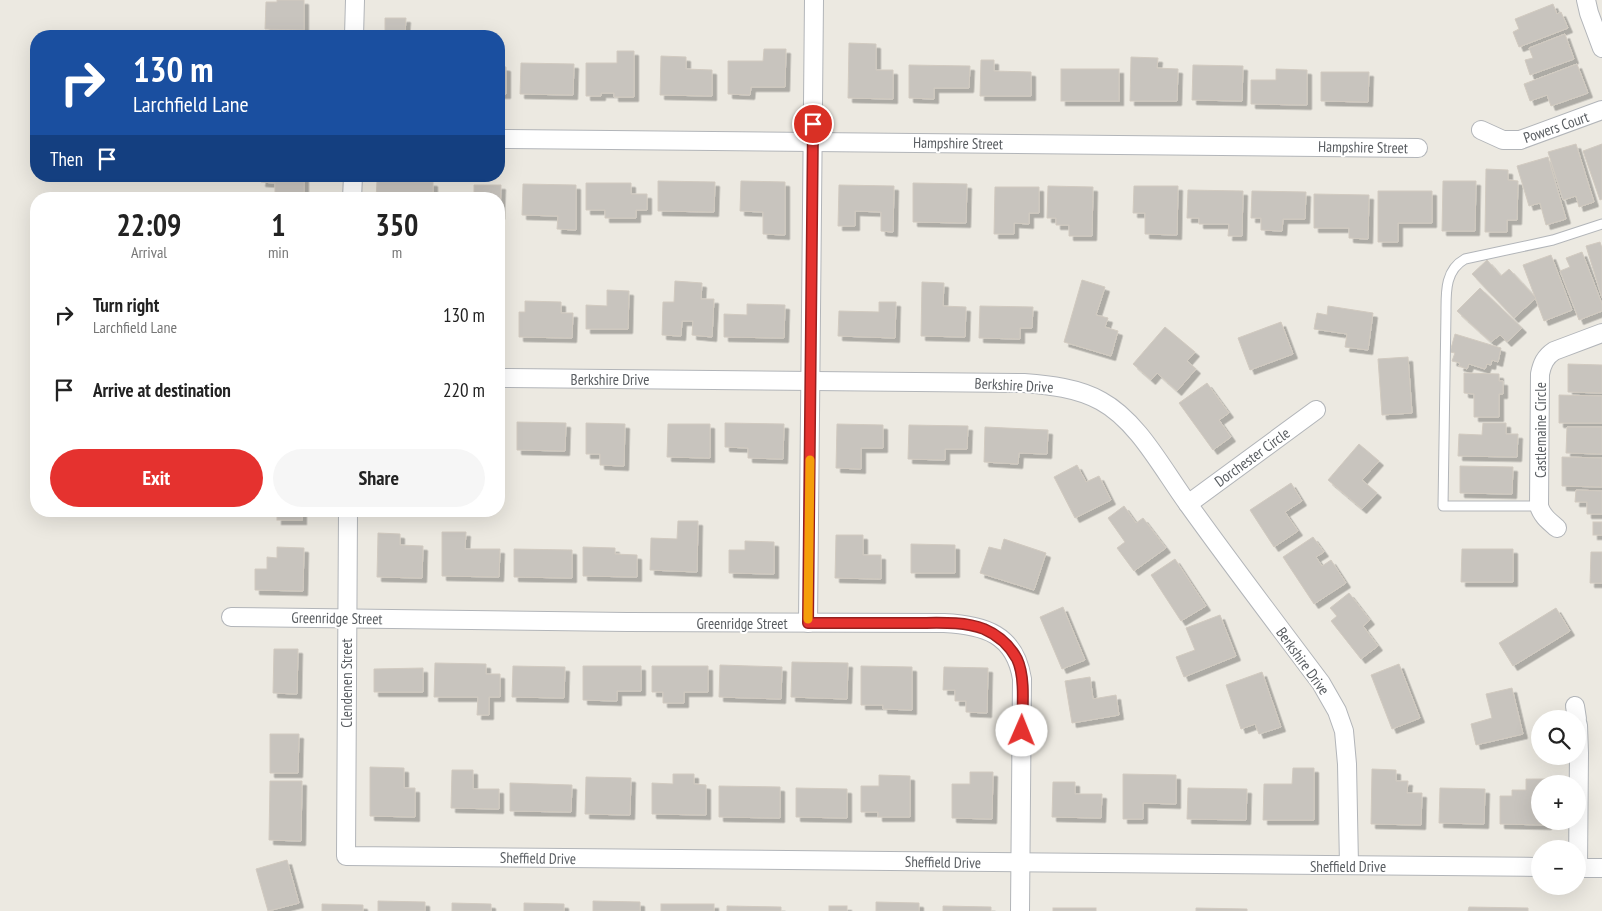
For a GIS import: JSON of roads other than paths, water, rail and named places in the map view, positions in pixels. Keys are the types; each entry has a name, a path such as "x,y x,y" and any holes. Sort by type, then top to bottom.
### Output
{"street":[{"path":"354,30 355,0"},
{"path":"808,623 814,0"},
{"path":"1586,0 1602,48"},
{"name":"Powers Court","path":"1481,130 1503,140 1520,140 1602,110"},
{"name":"Hampshire Street","path":"505,139 1418,148"},
{"name":"Castlemaine Circle","path":"1539,506 1540,374 1542,365 1547,356 1554,351 1602,333"},
{"name":"Berkshire Drive","path":"505,378 1024,383 1060,387 1101,401 1123,418 1145,444 1321,683 1337,711 1346,743 1349,865"},
{"name":"Dorchester Circle","path":"1188,504 1316,410"},
{"path":"1539,506 1546,518 1558,528"},
{"name":"Clendenen Street","path":"346,856 348,517"},
{"name":"Greenridge Street","path":"231,617 960,624 983,629 995,635 1006,644 1016,658 1022,679 1020,911"},
{"path":"1578,840 1579,765"},
{"name":"Sheffield Drive","path":"346,856 1531,868"},
{"path":"1586,868 1602,868"}],"lane":[{"path":"1539,506 1443,506 1448,281 1452,269 1465,259 1552,240 1602,224"}]}
